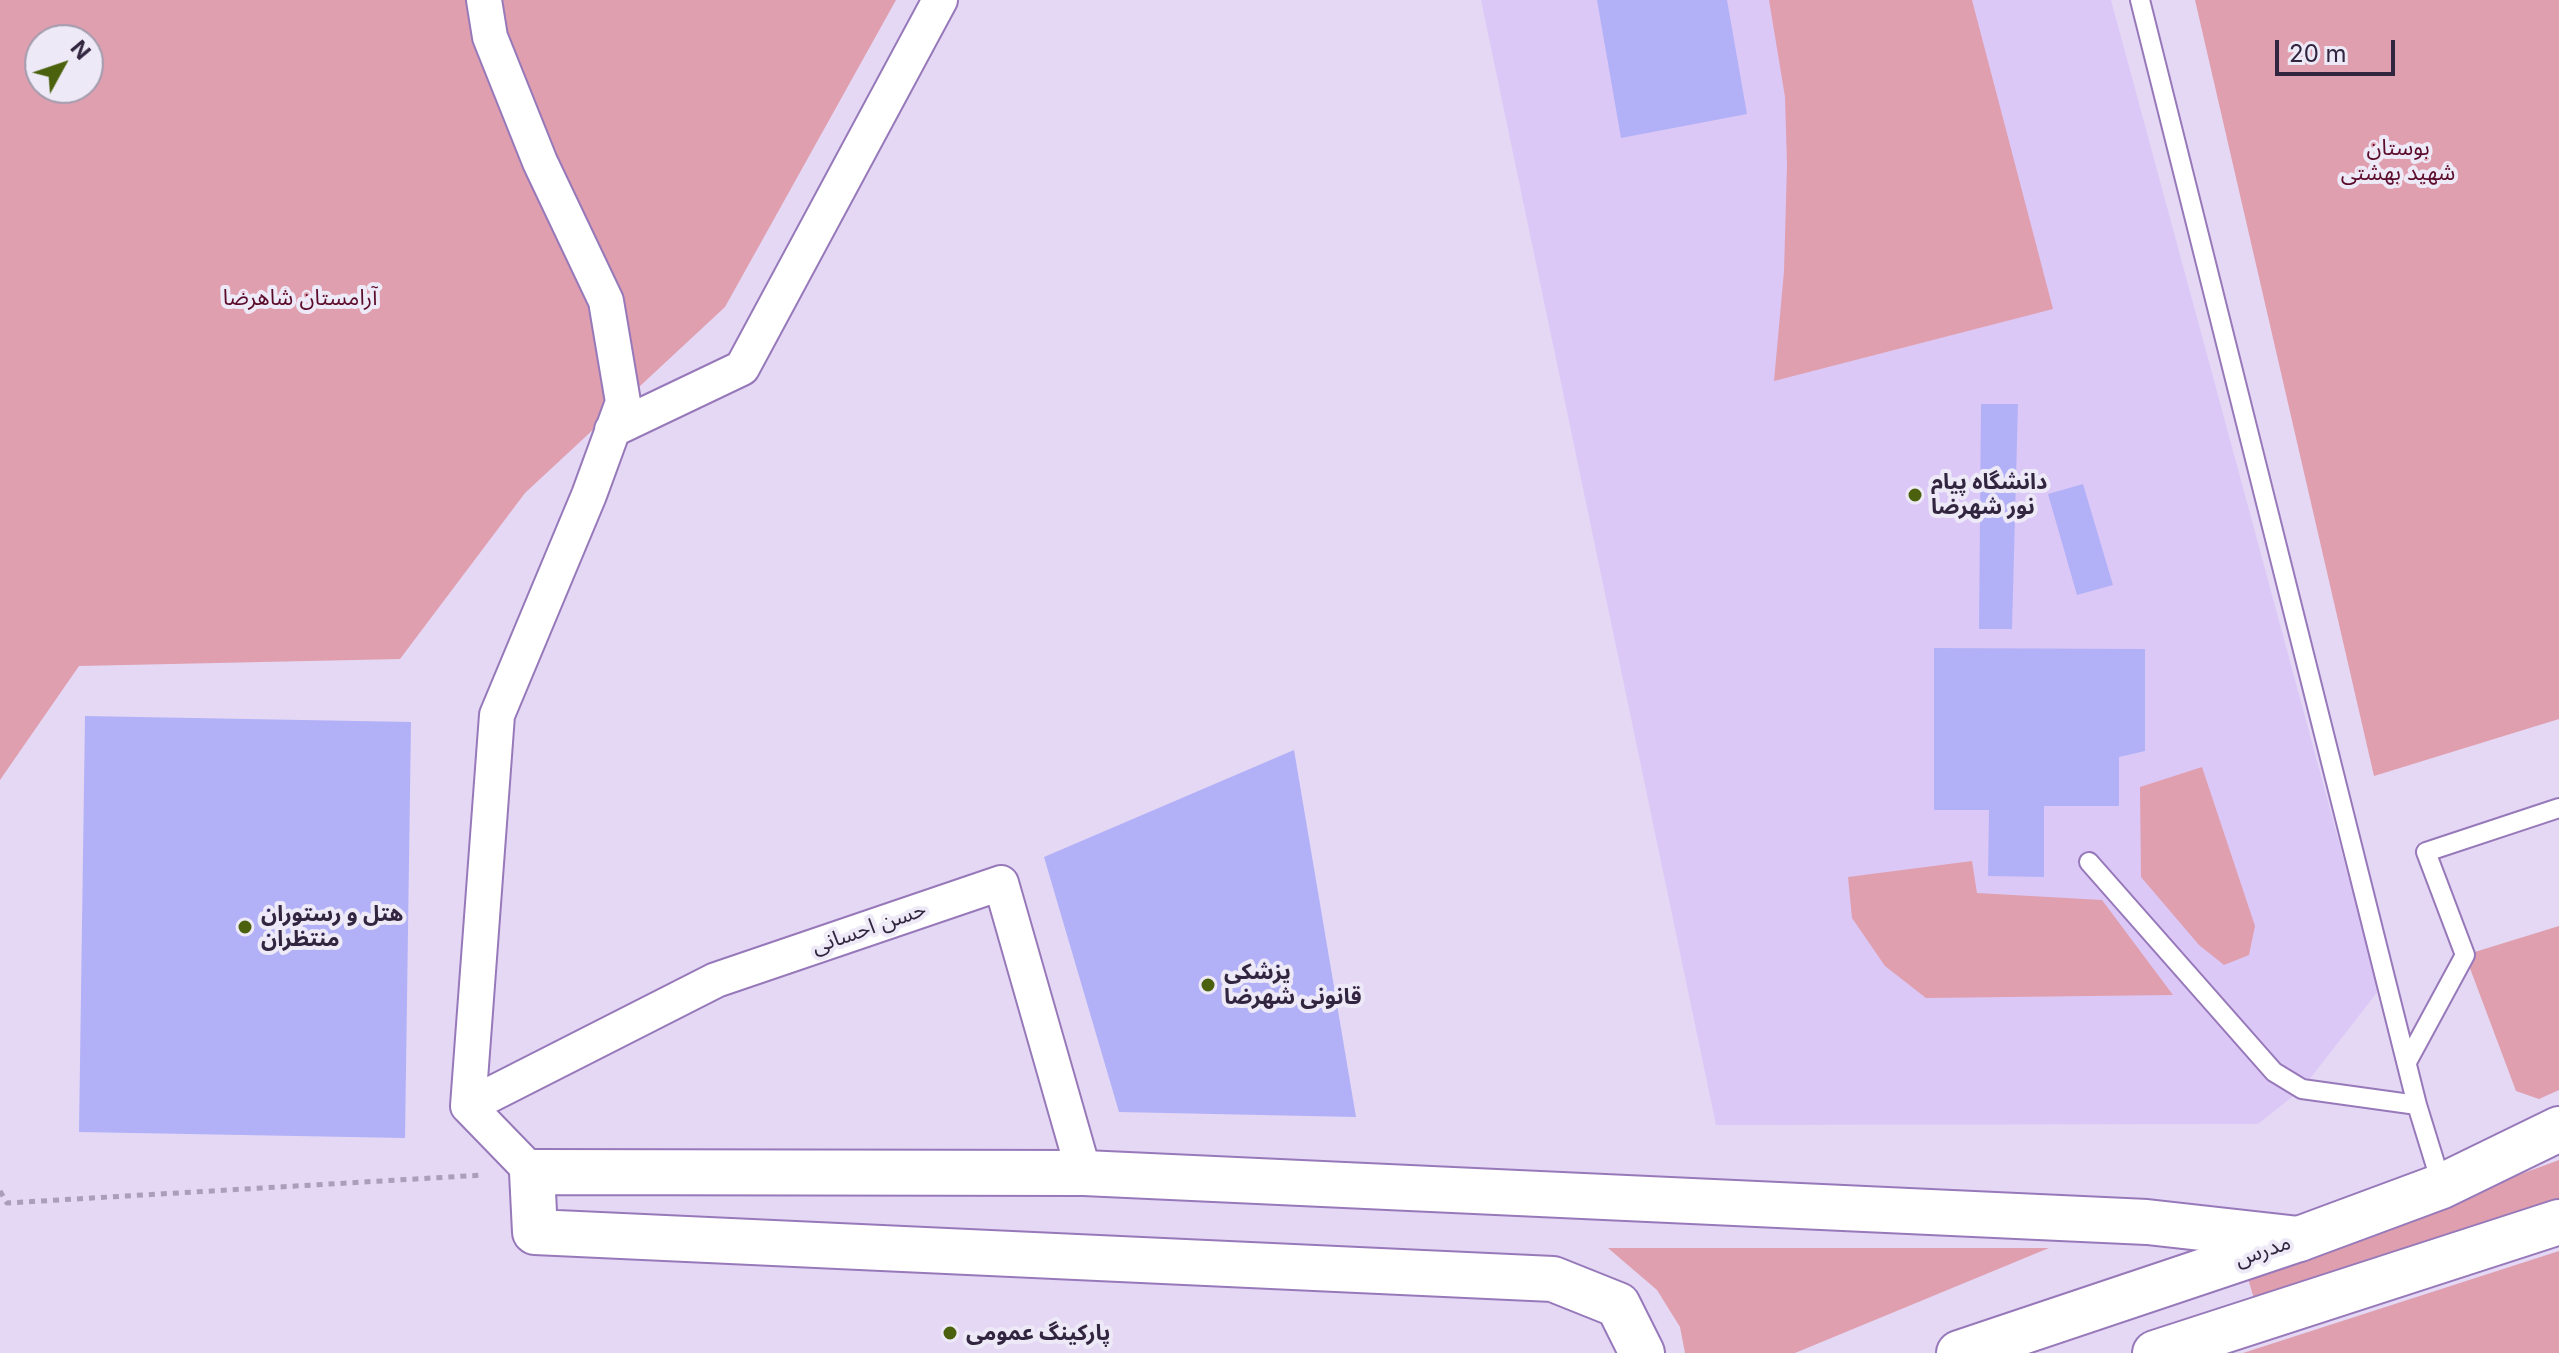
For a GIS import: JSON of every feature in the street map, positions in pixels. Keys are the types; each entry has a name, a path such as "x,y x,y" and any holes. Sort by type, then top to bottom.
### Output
{"street":[{"path":"484,0 490,37 540,162 606,301 623,402 497,715 468,1106 532,1172 535,1232 1553,1279 1618,1305 1642,1353"},
{"path":"612,430 742,368 940,0"},
{"name":"حسن احسانی","path":"468,1106 716,980 1001,883 1084,1173"},
{"name":"مدرس","path":"1959,1353 2299,1239 2442,1186 2559,1129"},
{"path":"532,1172 1084,1173 2147,1222 2299,1239"},
{"path":"2155,1353 2559,1222"}],"lane":[{"path":"2140,0 2417,1105 2442,1186"},
{"path":"2407,1062 2465,955 2426,852 2559,808"},
{"path":"2089,862 2274,1072 2302,1089 2417,1105"}],"path":[{"path":"0,1191 7,1203 532,1172"}],"shaded area":[{"name":"دانشگاه پیام نور شهرضا","path":"1481,0 2111,0 2379,990 2302,1089 2258,1124 1716,1125"}],"green space":[{"name":"آرامستان شاهرضا","path":"0,0 896,0 725,307 525,493 400,659 79,666 0,780"},
{"path":"1769,0 1972,0 2053,309 1774,381 1784,271 1787,165 1785,97"},
{"name":"بوستان شهید بهشتی","path":"2195,0 2559,0 2559,719 2374,776"},
{"path":"2202,767 2255,926 2249,955 2224,965 2199,945 2141,877 2140,787"},
{"path":"1972,861 1977,893 2102,900 2173,995 1926,998 1885,966 1852,918 1848,877"},
{"path":"2559,926 2559,1090 2539,1099 2516,1091 2465,955"},
{"path":"2559,1160 2559,1198 2254,1299 2247,1275"},
{"path":"1608,1248 2049,1248 1795,1353 1685,1353 1680,1327 1657,1290"},
{"path":"2559,1251 2559,1353 2243,1353"}],"building":[{"path":"1597,0 1727,0 1747,114 1621,138"},
{"path":"1981,404 2018,404 2012,629 1979,629"},
{"path":"2083,484 2113,585 2077,595 2048,494"},
{"path":"1934,648 2145,649 2145,751 2119,757 2119,806 2044,806 2044,877 1988,876 1989,810 1934,810"},
{"name":"هتل و رستوران منتظران","path":"85,716 411,722 405,1138 79,1132"},
{"name":"پزشکی قانونی شهرضا","path":"1294,750 1356,1117 1119,1112 1044,857"}],"place":[{"name":"دانشگاه پیام نور شهرضا","path":"1915,495"},
{"name":"هتل و رستوران منتظران","path":"245,927"},
{"name":"پزشکی قانونی شهرضا","path":"1208,985"},
{"name":"پارکینگ عمومی","path":"950,1333"}]}
